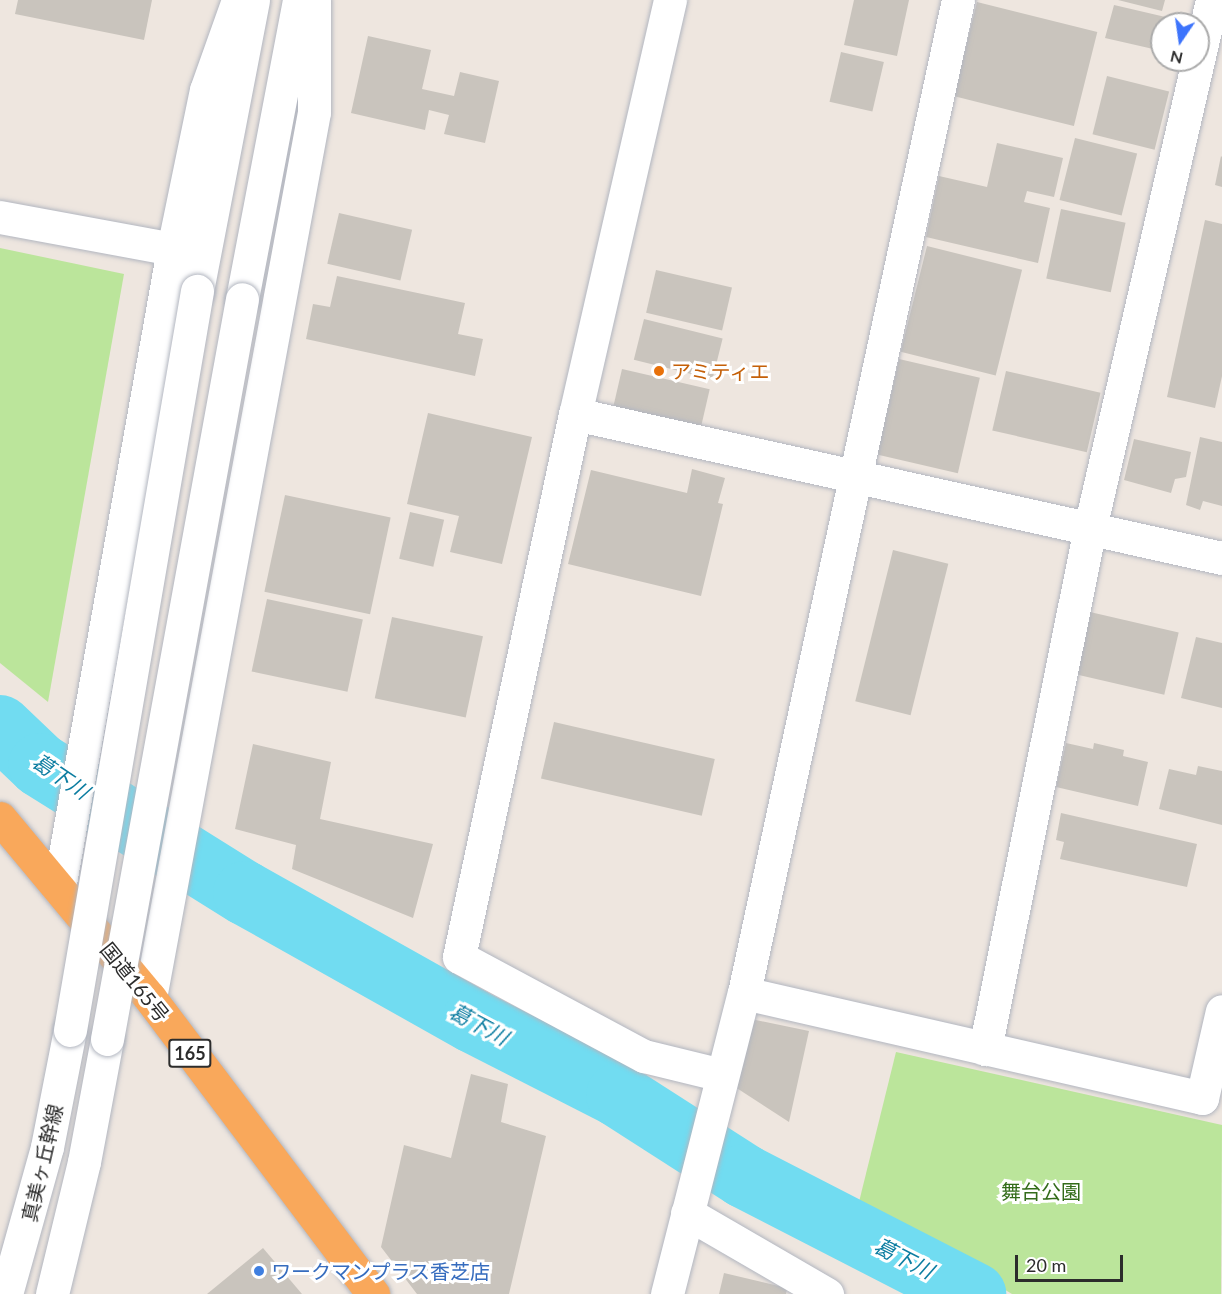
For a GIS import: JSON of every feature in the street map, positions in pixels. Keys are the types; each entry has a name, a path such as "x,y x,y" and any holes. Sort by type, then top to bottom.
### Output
{"highway":[{"name":"国道165号","path":"0,818 150,998 373,1294"}],"street":[{"path":"59,888 173,249 206,90 238,0"},
{"name":"真美ヶ丘幹線","path":"6,1294 47,1147 70,1030 197,291 253,0"},
{"name":"真美ヶ丘幹線","path":"52,1294 84,1162 242,298 299,0"},
{"path":"150,998 314,112 314,0"},
{"path":"670,0 574,414 459,957 644,1056 722,1075"},
{"path":"668,1294 744,993 958,0"},
{"path":"1210,65 1212,0"},
{"path":"986,1049 1090,528 1208,72"},
{"path":"0,217 173,249"},
{"path":"574,414 1222,558"},
{"path":"744,993 1202,1098 1222,1011"},
{"path":"691,1198 827,1294"}],"green space":[{"path":"0,248 124,274 48,702 0,663"},
{"name":"舞台公園","path":"896,1052 1222,1125 1221,1294 1012,1294 859,1202"}],"building":[{"path":"18,0 152,0 144,40 15,14"},
{"path":"854,0 909,0 897,56 844,45"},
{"path":"1118,0 1165,0 1162,11"},
{"path":"977,2 1097,32 1074,126 954,96"},
{"path":"1114,5 1150,13 1150,48 1105,38"},
{"path":"368,36 431,50 422,89 454,96 460,72 499,81 485,143 444,134 449,115 429,110 425,130 351,113"},
{"path":"841,52 884,62 872,112 830,102"},
{"path":"1107,76 1169,91 1155,150 1092,134"},
{"path":"1075,138 1137,153 1122,216 1060,200"},
{"path":"997,143 1063,158 1054,197 1027,191 1024,202 1050,208 1038,263 926,237 939,176 987,187"},
{"path":"1222,157 1222,187 1215,185"},
{"path":"1061,209 1126,223 1111,292 1046,278"},
{"path":"339,213 412,230 400,281 327,264"},
{"path":"1205,220 1222,224 1222,376 1215,408 1167,397"},
{"path":"927,246 1022,270 996,375 901,352"},
{"path":"656,270 732,288 722,330 646,313"},
{"path":"337,276 465,303 458,334 483,339 475,376 306,339 313,304 330,307"},
{"path":"644,319 723,339 712,379 634,360"},
{"path":"899,359 980,378 958,473 877,454"},
{"path":"622,369 710,389 700,429 613,409"},
{"path":"1006,371 1101,393 1087,452 992,430"},
{"path":"428,413 532,437 502,564 450,552 459,516 407,504"},
{"path":"1200,437 1222,442 1222,506 1203,501 1200,510 1186,505"},
{"path":"1134,439 1191,452 1186,477 1175,479 1171,493 1124,480"},
{"path":"692,469 725,478 718,503 723,504 701,596 568,564 591,470 687,493"},
{"path":"285,495 391,517 370,614 264,592"},
{"path":"410,512 444,520 433,567 399,559"},
{"path":"893,550 948,564 911,715 855,701"},
{"path":"267,599 363,619 347,692 252,671"},
{"path":"1090,612 1179,632 1164,695 1076,674"},
{"path":"392,617 483,636 466,718 375,698"},
{"path":"1196,637 1222,643 1222,708 1181,698"},
{"path":"554,722 715,759 702,816 541,779"},
{"path":"1066,743 1093,749 1094,743 1124,750 1123,756 1148,762 1138,806 1056,787"},
{"path":"253,744 331,762 320,819 433,844 413,918 292,869 296,845 235,829"},
{"path":"1198,766 1222,771 1222,825 1159,809 1169,769 1196,775"},
{"path":"1061,813 1197,844 1187,887 1060,859 1064,842 1056,840"},
{"path":"746,1018 809,1031 789,1122 732,1085"},
{"path":"471,1074 508,1084 501,1122 546,1136 509,1294 417,1294 381,1247 404,1145 451,1158"},
{"name":"ワークマンプラス香芝店","path":"263,1248 302,1294 207,1294"},
{"path":"724,1273 787,1288 786,1294 719,1294"}],"waterway":[{"name":"葛下川","path":"0,727 40,765 245,893 473,1021 618,1095 744,1176 974,1294"}],"place":[{"name":"アミティエ","path":"659,371"},
{"name":"ワークマンプラス香芝店","path":"259,1271"}]}
